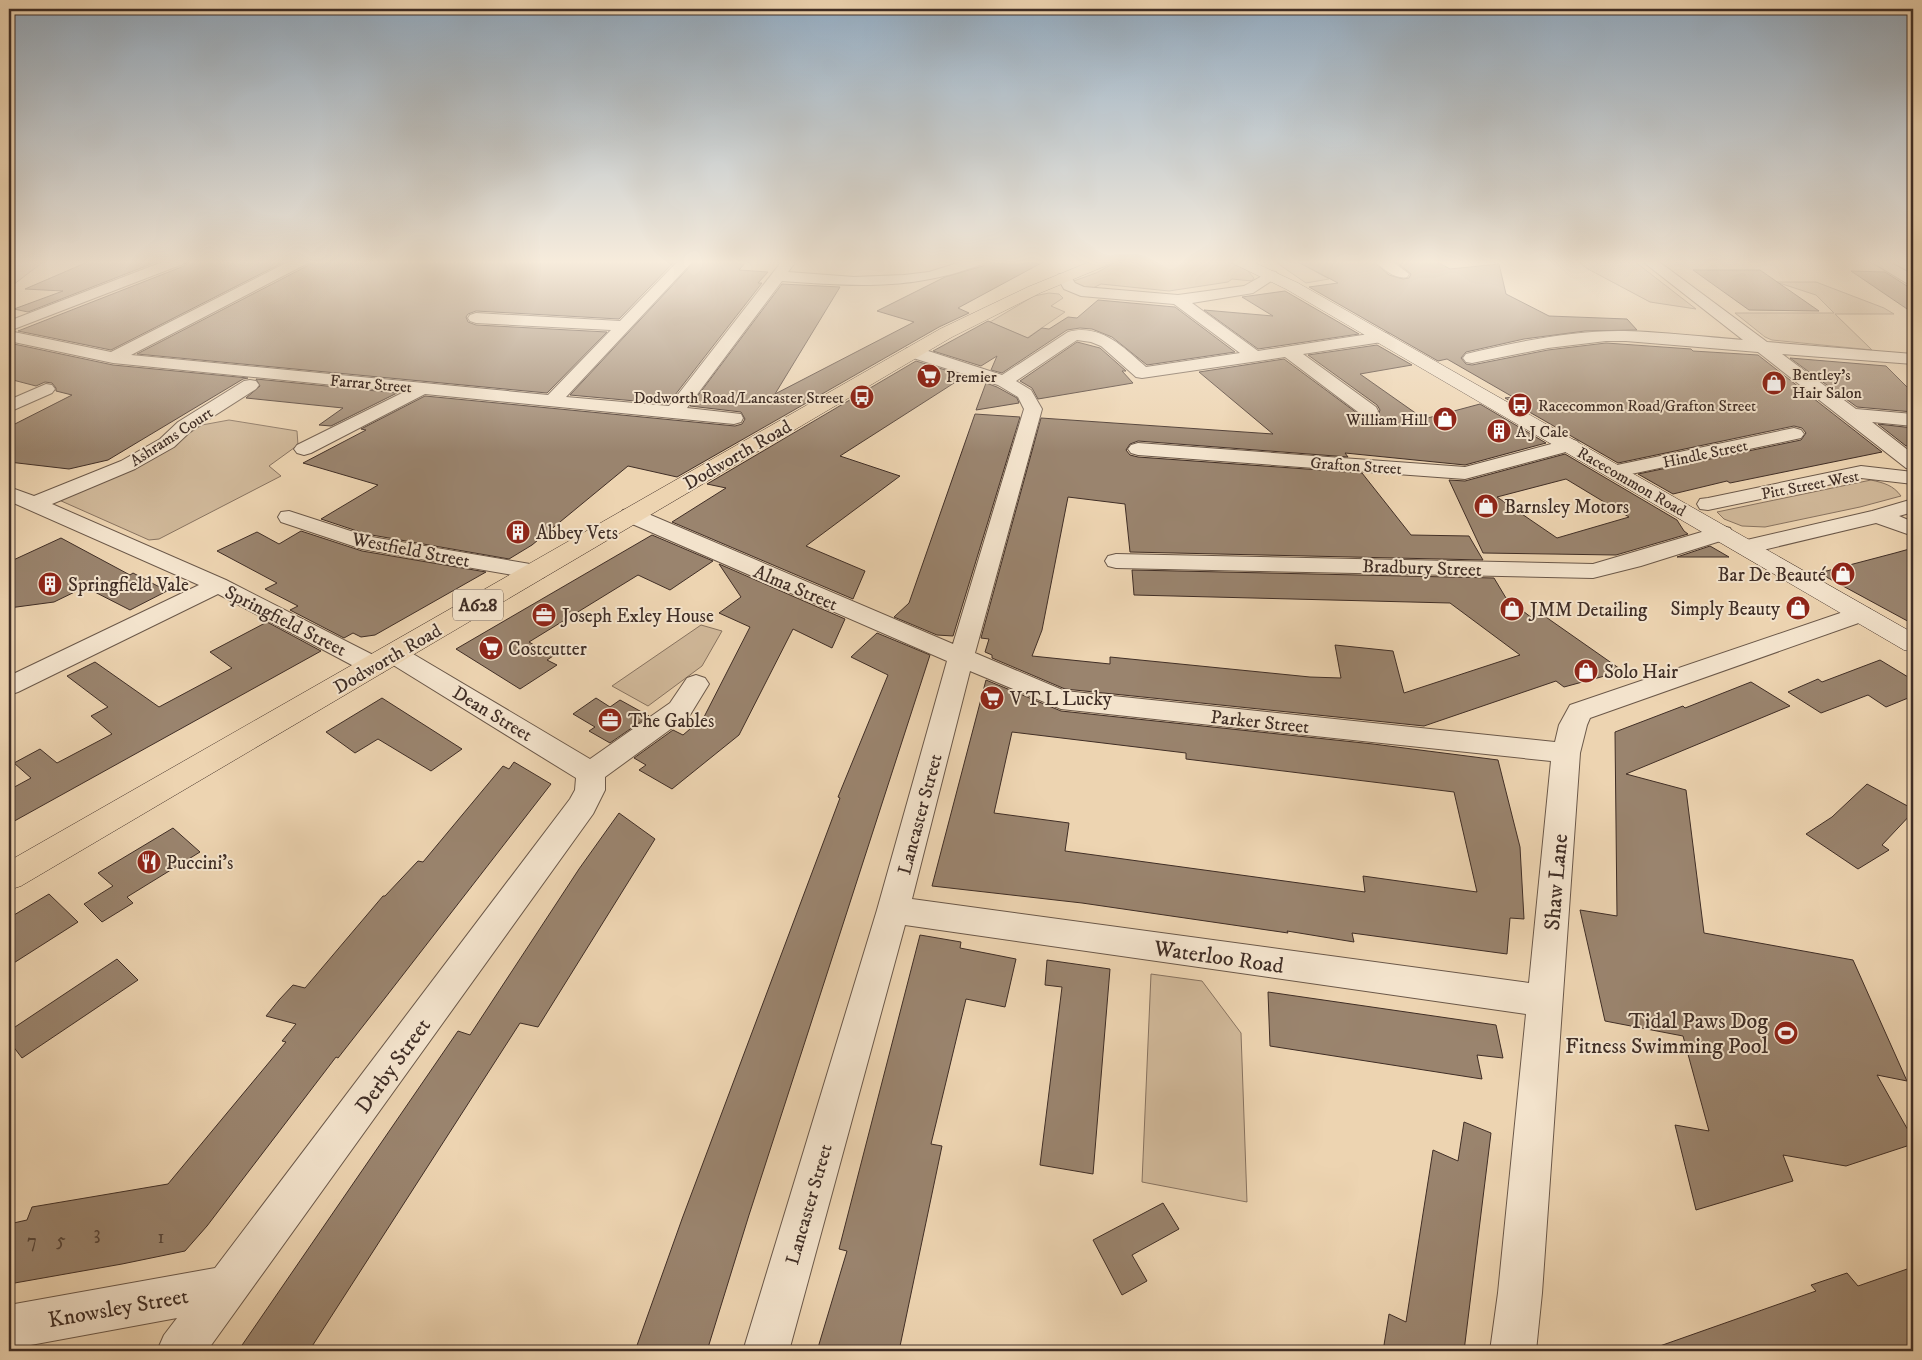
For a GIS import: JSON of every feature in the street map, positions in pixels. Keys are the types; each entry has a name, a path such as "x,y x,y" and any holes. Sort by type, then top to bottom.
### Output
{"highway":[{"name":"Dodworth Road","path":"9,877 962,324"}],"street":[{"path":"113,358 178,324"},
{"path":"596,324 624,326"},
{"path":"674,412 741,324"},
{"path":"1211,324 1256,357"},
{"name":"Racecommon Road","path":"1361,324 1617,471 1913,644"},
{"path":"1732,324 1851,414 1913,464"},
{"path":"552,401 624,326"},
{"path":"1004,381 1074,335 1094,337 1107,342 1142,374 1382,337"},
{"name":"Farrar Street","path":"9,336 113,358 734,418"},
{"path":"1472,358 1544,342 1599,336 1626,336 1913,359"},
{"name":"Lancaster Street","path":"766,1351 893,910 961,658 1033,409 1025,394 1004,381 913,352"},
{"path":"1289,352 1369,411"},
{"name":"Ashrams Court","path":"34,504 128,465 167,443 185,426 250,385"},
{"path":"314,439 413,395 422,388"},
{"path":"9,407 46,389"},
{"path":"1851,414 1913,420"},
{"name":"Hindle Street","path":"1617,471 1794,434"},
{"name":"Grafton Street","path":"1138,449 1465,473 1570,445"},
{"name":"Pitt Street West","path":"1708,504 1861,472 1913,478"},
{"path":"9,493 218,585"},
{"path":"1746,547 1878,516 1913,505"},
{"name":"Alma Street","path":"632,516 961,658"},
{"path":"1878,516 1913,529"},
{"name":"Westfield Street","path":"289,517 362,542 536,572"},
{"name":"Bradbury Street","path":"1116,560 1593,571 1722,534"},
{"name":"Springfield Street","path":"9,686 218,585 384,660"},
{"name":"Shaw Lane","path":"1513,1351 1520,1293 1566,753 1573,725 1580,712 1861,614"},
{"name":"Parker Street","path":"961,658 1061,700 1566,753"},
{"name":"Dean Street","path":"384,660 591,773"},
{"path":"591,773 680,710 696,684"},
{"name":"Derby Street","path":"180,1351 582,806 590,790 591,773"},
{"name":"Waterloo Road","path":"893,910 1545,1001"},
{"name":"Knowsley Street","path":"9,1327 228,1287"}],"shaded area":[{"path":"996,324 1047,324 1027,338"},
{"path":"1749,324 1846,324 1872,350 1772,340"},
{"path":"229,420 297,431 298,445 269,466 281,476 159,539 149,540 59,500 167,448 202,425"},
{"path":"1871,480 1888,485 1901,496 1860,507 1765,527 1742,526 1724,519 1717,512"},
{"path":"701,625 722,631 702,666 648,706 612,686"},
{"path":"1151,974 1202,981 1241,1033 1247,1202 1142,1182"}],"building":[{"path":"35,324 161,324 111,350 18,331"},
{"path":"194,324 475,324 607,332 547,393 137,354"},
{"path":"636,324 730,324 668,404 570,395"},
{"path":"751,324 817,324 775,394 909,324 944,324 677,477 628,466 532,545 509,559 366,534 321,519 378,485 303,463 366,430 361,429 425,396 735,426 742,424 745,419 741,412 690,406"},
{"path":"982,324 996,324 1028,338 1042,328 1049,329 1056,324 1198,324 1235,352 1147,365 1112,337 1092,329 1080,328 1067,330 1002,373 991,370 997,356 981,366 933,351"},
{"path":"1224,324 1343,324 1359,334 1258,349"},
{"path":"1374,324 1632,324 1637,330 1585,331 1524,339 1466,352 1461,358 1466,364 1472,365 1548,350 1606,343 1758,355 1882,452 1730,483 1727,481 1673,494 1638,474 1801,440 1806,433 1802,428 1794,426 1618,463 1505,398 1513,397 1447,359 1438,361"},
{"path":"1077,342 1100,348 1126,371 1122,371 1133,383 1038,399 1032,388 1020,381"},
{"path":"9,343 113,365 248,378 243,379 108,460 69,469 9,462 9,427 72,395 56,391 52,383 45,382 36,386 9,379"},
{"path":"1377,345 1412,365 1360,374 1424,419 1480,404 1546,443 1465,465 1345,453 1348,457 1138,441 1130,444 1126,450 1130,455 1138,457 1362,473 1411,535 1469,536 1483,560 1130,552 1125,504 1068,497 1042,630 1032,656 1110,664 1110,657 1310,677 1341,678 1335,645 1393,651 1404,693 1520,655 1450,603 1134,595 1132,570 1494,578 1506,598 1532,618 1543,615 1623,671 1564,687 1556,681 1424,726 1065,689 992,658 992,655 985,652 989,639 981,638 1041,418 1273,434 1199,372 1284,359 1361,416 1370,419 1378,416 1380,410 1377,405 1308,355"},
{"path":"1790,358 1886,366 1913,393 1913,412 1857,407"},
{"path":"916,361 965,376 840,456 900,476 806,546 865,571 853,599 672,522 726,488 707,484"},
{"path":"256,379 397,393 331,426 319,425 343,408 246,398 260,386"},
{"path":"986,383 1017,398 1019,403 976,410"},
{"path":"975,414 1020,417 953,636 937,635 894,617 909,603"},
{"path":"1878,424 1913,428 1913,445 1906,446"},
{"path":"1565,454 1677,520 1688,534 1616,555 1483,553 1449,480 1465,481","holes":["1566,479 1629,517 1557,538 1497,497"]},
{"path":"301,531 362,551 486,572 375,635 361,637 353,633 344,638 290,610 298,606 265,589 277,583 217,551 257,532 279,544"},
{"path":"652,535 713,561 670,590 638,575 529,642 553,656 547,660 557,665 520,689 456,649"},
{"name":"Springfield Vale","path":"61,538 130,575 133,573 167,591 130,610 85,587 54,602 9,608 9,562"},
{"path":"1710,546 1729,557 1677,557"},
{"path":"1913,548 1913,624 1819,573 1895,553"},
{"path":"719,564 845,619 832,648 793,629 739,735 672,789 639,770 646,765 634,758 673,730 683,735 704,717 750,627 719,613 741,597"},
{"path":"267,622 321,651 9,824 9,790 31,778 14,763 40,749 57,763 112,734 91,716 108,707 67,676 95,662 159,707 232,668 210,652"},
{"path":"877,633 930,655 707,1351 635,1351 682,1219 840,798 838,797 888,675 851,657"},
{"path":"1880,660 1913,680 1913,696 1886,707 1868,695 1821,713 1788,692 1818,679 1822,682"},
{"path":"986,680 1061,711 1373,744 1498,760 1520,847 1524,919 1510,918 1507,954 1352,933 1354,942 1082,903 932,886","holes":["1012,732 1186,753 1186,759 1454,792 1477,892 1363,876 1365,892 1065,851 1069,823 994,813"]},
{"path":"1751,682 1790,706 1626,774 1686,790 1704,933 1853,960 1907,1081 1877,1075 1913,1139 1913,1144 1846,1166 1783,1155 1793,1181 1696,1210 1675,1125 1709,1131 1683,1036 1605,1021 1580,910 1617,916 1615,732 1683,706 1685,708"},
{"path":"382,698 462,749 431,771 378,739 355,753 326,732"},
{"name":"The Gables","path":"596,698 610,707 620,700 649,716 610,743 589,731 595,727 573,714"},
{"path":"514,762 551,784 338,1058 336,1057 207,1226 185,1251 9,1284 9,1224 27,1220 32,1207 168,1184 286,1042 282,1041 296,1024 266,1016 279,1000 293,985 305,988 383,896 418,861 423,862 503,766 509,769"},
{"path":"1867,784 1913,809 1913,812 1882,845 1889,850 1858,869 1806,834 1832,817"},
{"path":"619,813 655,839 538,1027 520,1023 309,1351 238,1351 458,1031 470,1035 579,869"},
{"name":"Puccini's","path":"173,828 200,852 127,897 133,903 102,922 84,904 113,886 98,873"},
{"path":"49,894 78,922 9,966 9,918"},
{"path":"920,935 961,942 960,948 1016,959 1005,1007 966,999 931,1144 942,1146 899,1351 817,1351 847,1251 839,1249"},
{"path":"117,959 138,980 22,1058 9,1041 9,1031"},
{"path":"1047,960 1110,969 1093,1174 1040,1165 1062,987 1045,985"},
{"path":"1268,992 1496,1025 1503,1058 1477,1055 1482,1079 1270,1046"},
{"path":"1464,1122 1491,1133 1464,1351 1397,1351 1384,1345 1389,1314 1406,1322 1433,1150 1458,1161"},
{"path":"1163,1203 1179,1229 1132,1255 1147,1281 1122,1295 1093,1240"},
{"path":"1913,1267 1913,1351 1658,1351 1657,1347 1816,1291 1811,1285 1847,1273 1858,1286"}],"place":[{"name":"Premier","path":"929,376"},
{"name":"Bentley's Hair Salon","path":"1774,383"},
{"name":"Dodworth Road/Lancaster Street","path":"862,397"},
{"name":"Racecommon Road/Grafton Street","path":"1520,405"},
{"name":"William Hill","path":"1445,419"},
{"name":"A J Cale","path":"1499,431"},
{"name":"Barnsley Motors","path":"1486,506"},
{"name":"Abbey Vets","path":"518,532"},
{"name":"Bar De Beauté","path":"1843,574"},
{"name":"Springfield Vale","path":"50,584"},
{"name":"Simply Beauty","path":"1798,608"},
{"name":"JMM Detailing","path":"1512,609"},
{"name":"Joseph Exley House","path":"544,615"},
{"name":"Costcutter","path":"491,648"},
{"name":"Solo Hair","path":"1586,671"},
{"name":"V T L Lucky","path":"992,698"},
{"name":"The Gables","path":"610,720"},
{"name":"Puccini's","path":"149,862"},
{"name":"Tidal Paws Dog Fitness Swimming Pool","path":"1786,1033"}]}
